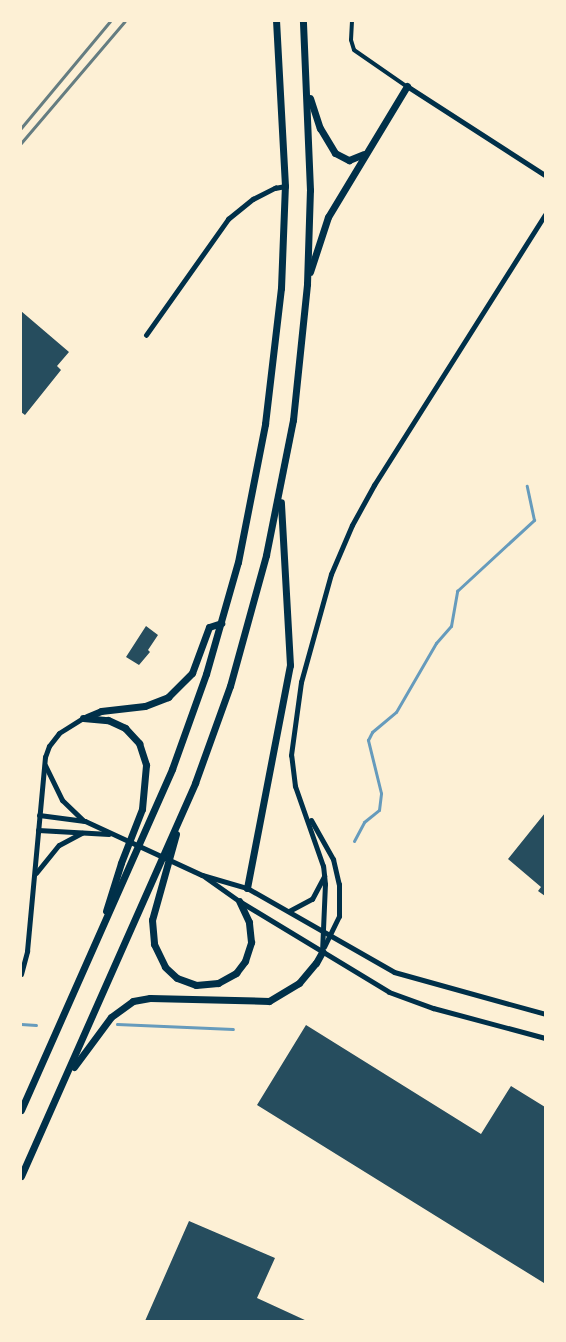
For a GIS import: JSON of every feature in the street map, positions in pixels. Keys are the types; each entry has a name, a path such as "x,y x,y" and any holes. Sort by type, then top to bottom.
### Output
{"highway":[{"path":"21,1110 97,942 184,738 221,623 246,525 265,424 281,288 285,186 276,21"},
{"path":"21,1176 181,815 210,740 239,654 280,489 297,386 307,284 310,190 303,21"},
{"path":"307,284 328,217 355,174 364,154 407,87"},
{"path":"307,88 320,128 335,153 349,160 364,154"},
{"path":"248,888 290,664 280,489"},
{"path":"83,718 101,711 145,706 168,697 192,673 209,627 221,623"},
{"path":"83,718 108,720 125,728 139,742 146,765 142,809 121,863 97,942"},
{"path":"181,815 152,920 156,952 170,973 183,981 203,986 225,981 236,973 248,955 251,942 249,922 239,901"},
{"path":"65,1079 106,1022 126,1005 150,998 269,1001 298,983 316,963 322,952"}],"main road":[{"path":"322,952 324,875 292,771 293,729 310,648 341,549 374,485 545,214"},
{"path":"21,975 27,951 44,763 49,746 59,733 83,718"},
{"path":"44,763 58,793 85,822"},
{"path":"304,809 329,850 338,876 339,916 322,952"},
{"path":"39,815 85,822 202,875 248,888 404,976 545,1014"},
{"path":"38,830 112,834"},
{"path":"35,874 59,845 83,832"},
{"path":"202,875 239,901 378,987 403,998 545,1038"},
{"path":"289,911 312,899 324,875"}],"street":[{"path":"352,21 350,31 354,50 407,87 545,175"},
{"path":"146,335 228,219 253,199 274,188 285,186"}],"building":[{"path":"21,311 69,352 57,366 61,370 25,415 21,412"},
{"path":"146,626 158,635 148,650 150,652 139,665 126,657"},
{"path":"545,813 545,896 538,891 541,887 508,859"},
{"path":"306,1025 481,1134 511,1086 545,1107 544,1283 257,1105"},
{"path":"189,1221 275,1258 257,1298 307,1321 145,1321"}],"waterway":[{"path":"354,841 364,822 379,810 381,793 368,740 372,732 396,712 436,643 451,626 457,591 534,520 527,486"},
{"path":"21,1024 36,1025"},
{"path":"117,1024 233,1029"}],"railway":[{"path":"21,128 110,21"},
{"path":"21,143 125,21"}]}
